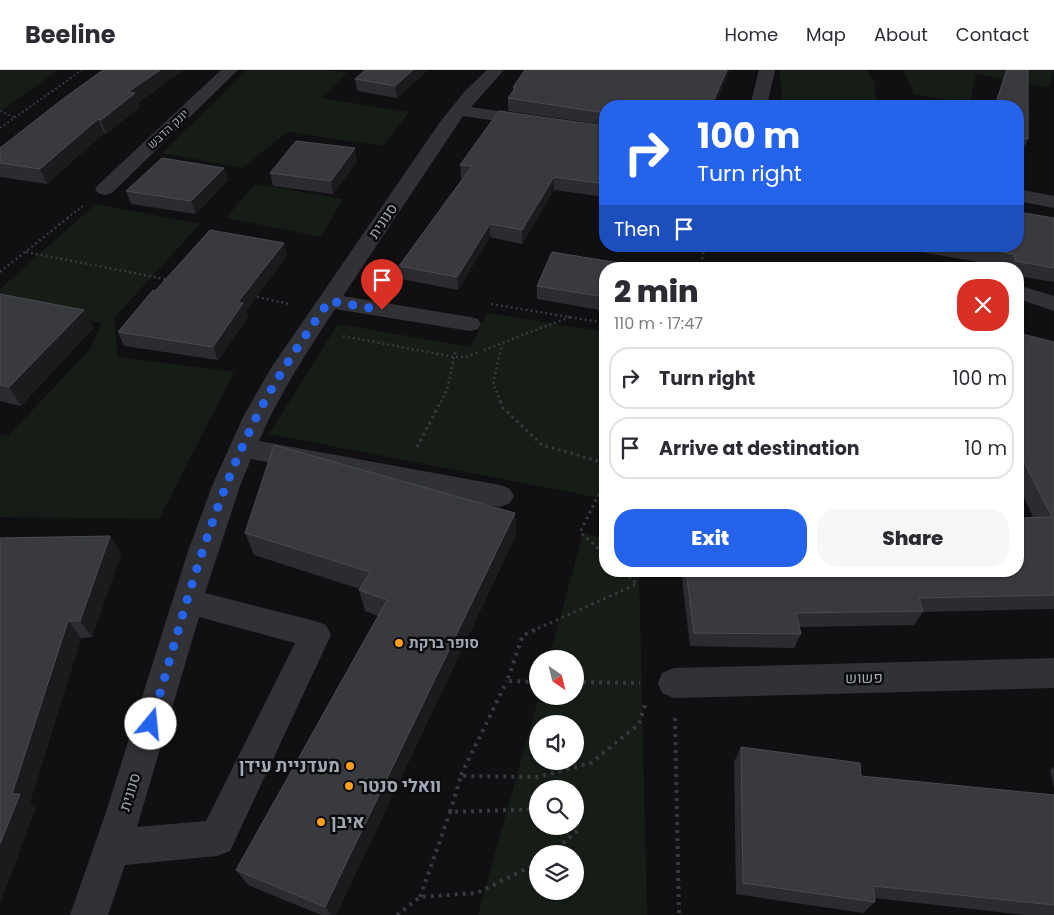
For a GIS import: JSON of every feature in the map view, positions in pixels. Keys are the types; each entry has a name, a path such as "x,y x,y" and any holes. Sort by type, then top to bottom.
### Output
{"street":[{"name":"יונק הדבש","path":"105,189 230,70"},
{"name":"סנונית","path":"89,915 112,848 206,542 226,486 243,448 280,374 459,110 471,94 496,70"},
{"path":"760,100 768,70"},
{"path":"459,110 599,131"},
{"path":"1024,196 1054,202"},
{"path":"1024,294 1054,304"},
{"path":"329,301 470,324"},
{"path":"243,448 500,496"},
{"path":"112,848 217,838 315,634 188,601"},
{"name":"פשוש","path":"663,683 1054,673"}],"path":[{"path":"0,128 82,70"},
{"path":"0,111 15,117"},
{"path":"0,272 105,189"},
{"path":"26,252 172,281"},
{"path":"251,296 290,304"},
{"path":"417,447 447,390 455,352 470,324"},
{"path":"502,343 493,384 503,408 542,445 599,461"},
{"path":"599,494 580,532 599,549"},
{"path":"396,915 420,896 461,776 506,682 523,635 637,584 629,577"},
{"path":"506,682 529,682"},
{"path":"584,682 663,683"},
{"path":"461,776 538,777 590,763 639,724 663,683"},
{"path":"663,683 679,915"},
{"path":"450,812 529,809"},
{"path":"561,845 572,835"},
{"path":"420,896 477,893 529,867"}],"shaded area":[{"path":"0,70 58,70 0,112"},
{"path":"247,70 328,70 347,73 321,98 409,112 383,146 288,132 242,168 162,153"},
{"path":"779,70 866,70 874,82 876,100 781,100 782,91"},
{"path":"903,70 1054,70 1049,88 976,74 971,100 948,100 914,94"},
{"path":"255,184 343,199 321,237 226,218"},
{"path":"96,204 200,224 114,318 118,357 234,372 159,519 0,517 0,434 8,436 91,348 101,323 0,302 0,289"},
{"path":"487,313 599,331 599,498 269,434 338,324 471,347"},
{"path":"583,533 599,537 599,577 639,577 647,915 478,915 529,732 529,770 584,770 584,715 534,715 536,705 584,705 584,650 551,650"}],"building":[{"path":"103,70 160,70 128,92 135,93 101,120 98,119 40,169 0,163 0,148"},
{"path":"365,70 413,70 395,86 355,79"},
{"path":"525,70 727,70 714,100 599,100 599,112 508,98 516,87 513,87"},
{"path":"1007,70 1028,70 1028,139 1024,138 1024,100 997,100"},
{"path":"499,111 599,125 599,183 554,177 522,230 490,224 457,277 399,266 472,166 460,165"},
{"path":"296,141 355,148 331,181 270,173"},
{"path":"162,158 224,168 191,201 126,191"},
{"path":"1024,213 1054,218 1054,268 1015,261 1014,254 1003,252 1024,252"},
{"path":"210,230 284,243 238,302 243,303 213,347 118,332 153,290 155,291"},
{"path":"552,252 613,262 599,262 599,296 537,286"},
{"path":"0,294 84,310 9,387 0,385"},
{"path":"1024,334 1054,342 1054,595 919,598 923,611 796,613 801,634 694,633 687,577 1024,577 1024,518 1052,517 1024,462"},
{"name":"וואלי סנטר","path":"274,445 515,513 325,907 236,870 387,600 359,590 370,572 245,533"},
{"path":"110,536 80,621 68,621 12,794 20,794 0,844 0,538"},
{"path":"741,747 860,763 861,776 1054,795 1054,905 873,886 875,902 743,883"}],"place":[{"name":"סופר ברקת","path":"399,643"},
{"name":"מעדניית עידן","path":"350,766"},
{"name":"וואלי סנטר","path":"349,786"},
{"name":"איבן","path":"321,822"}],"route":[{"path":"151,724 203,551 226,486 256,417 280,374 329,301 382,310"}]}
